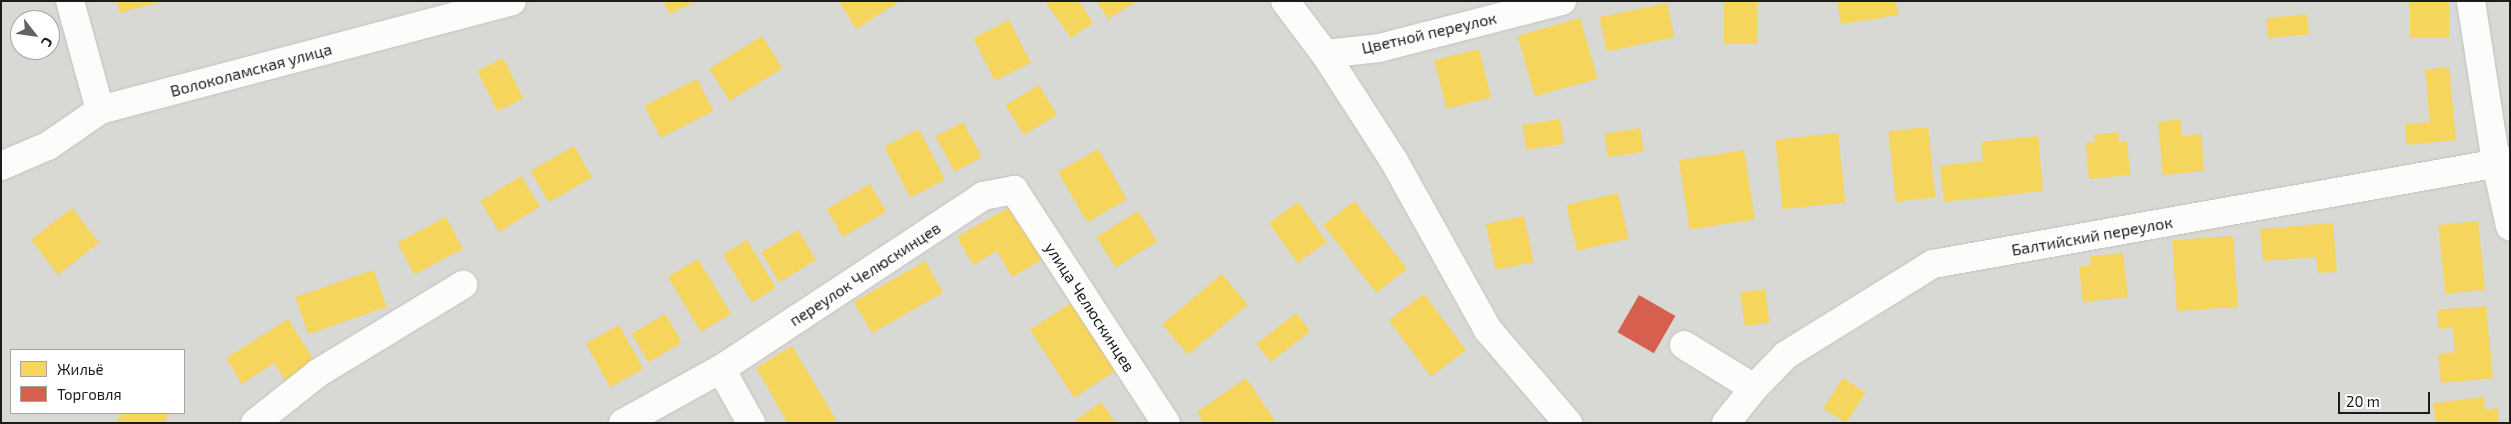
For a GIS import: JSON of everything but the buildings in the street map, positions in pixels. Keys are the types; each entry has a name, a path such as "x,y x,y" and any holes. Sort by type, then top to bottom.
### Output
{"street":[{"path":"70,1 100,110"},
{"name":"Волоколамская улица","path":"1,166 48,146 100,110 512,1"},
{"path":"1285,1 1325,54 1394,161 1488,330 1568,423"},
{"name":"Цветной переулок","path":"1325,54 1379,48 1562,1"},
{"path":"2470,1 2503,162 2510,226"},
{"name":"Балтийский переулок","path":"1726,423 1754,388 1786,355 1933,264 2458,172 2503,162"},
{"name":"переулок Челюскинцев","path":"623,423 721,369 983,196 1014,190"},
{"name":"улица Челюскинцев","path":"1014,190 1166,423"},
{"path":"255,423 318,373 463,285"},
{"path":"1684,345 1754,388"},
{"path":"721,369 751,423"}],"shaded area":[{"path":"1,1 2510,1 2510,423 1,423"}]}
